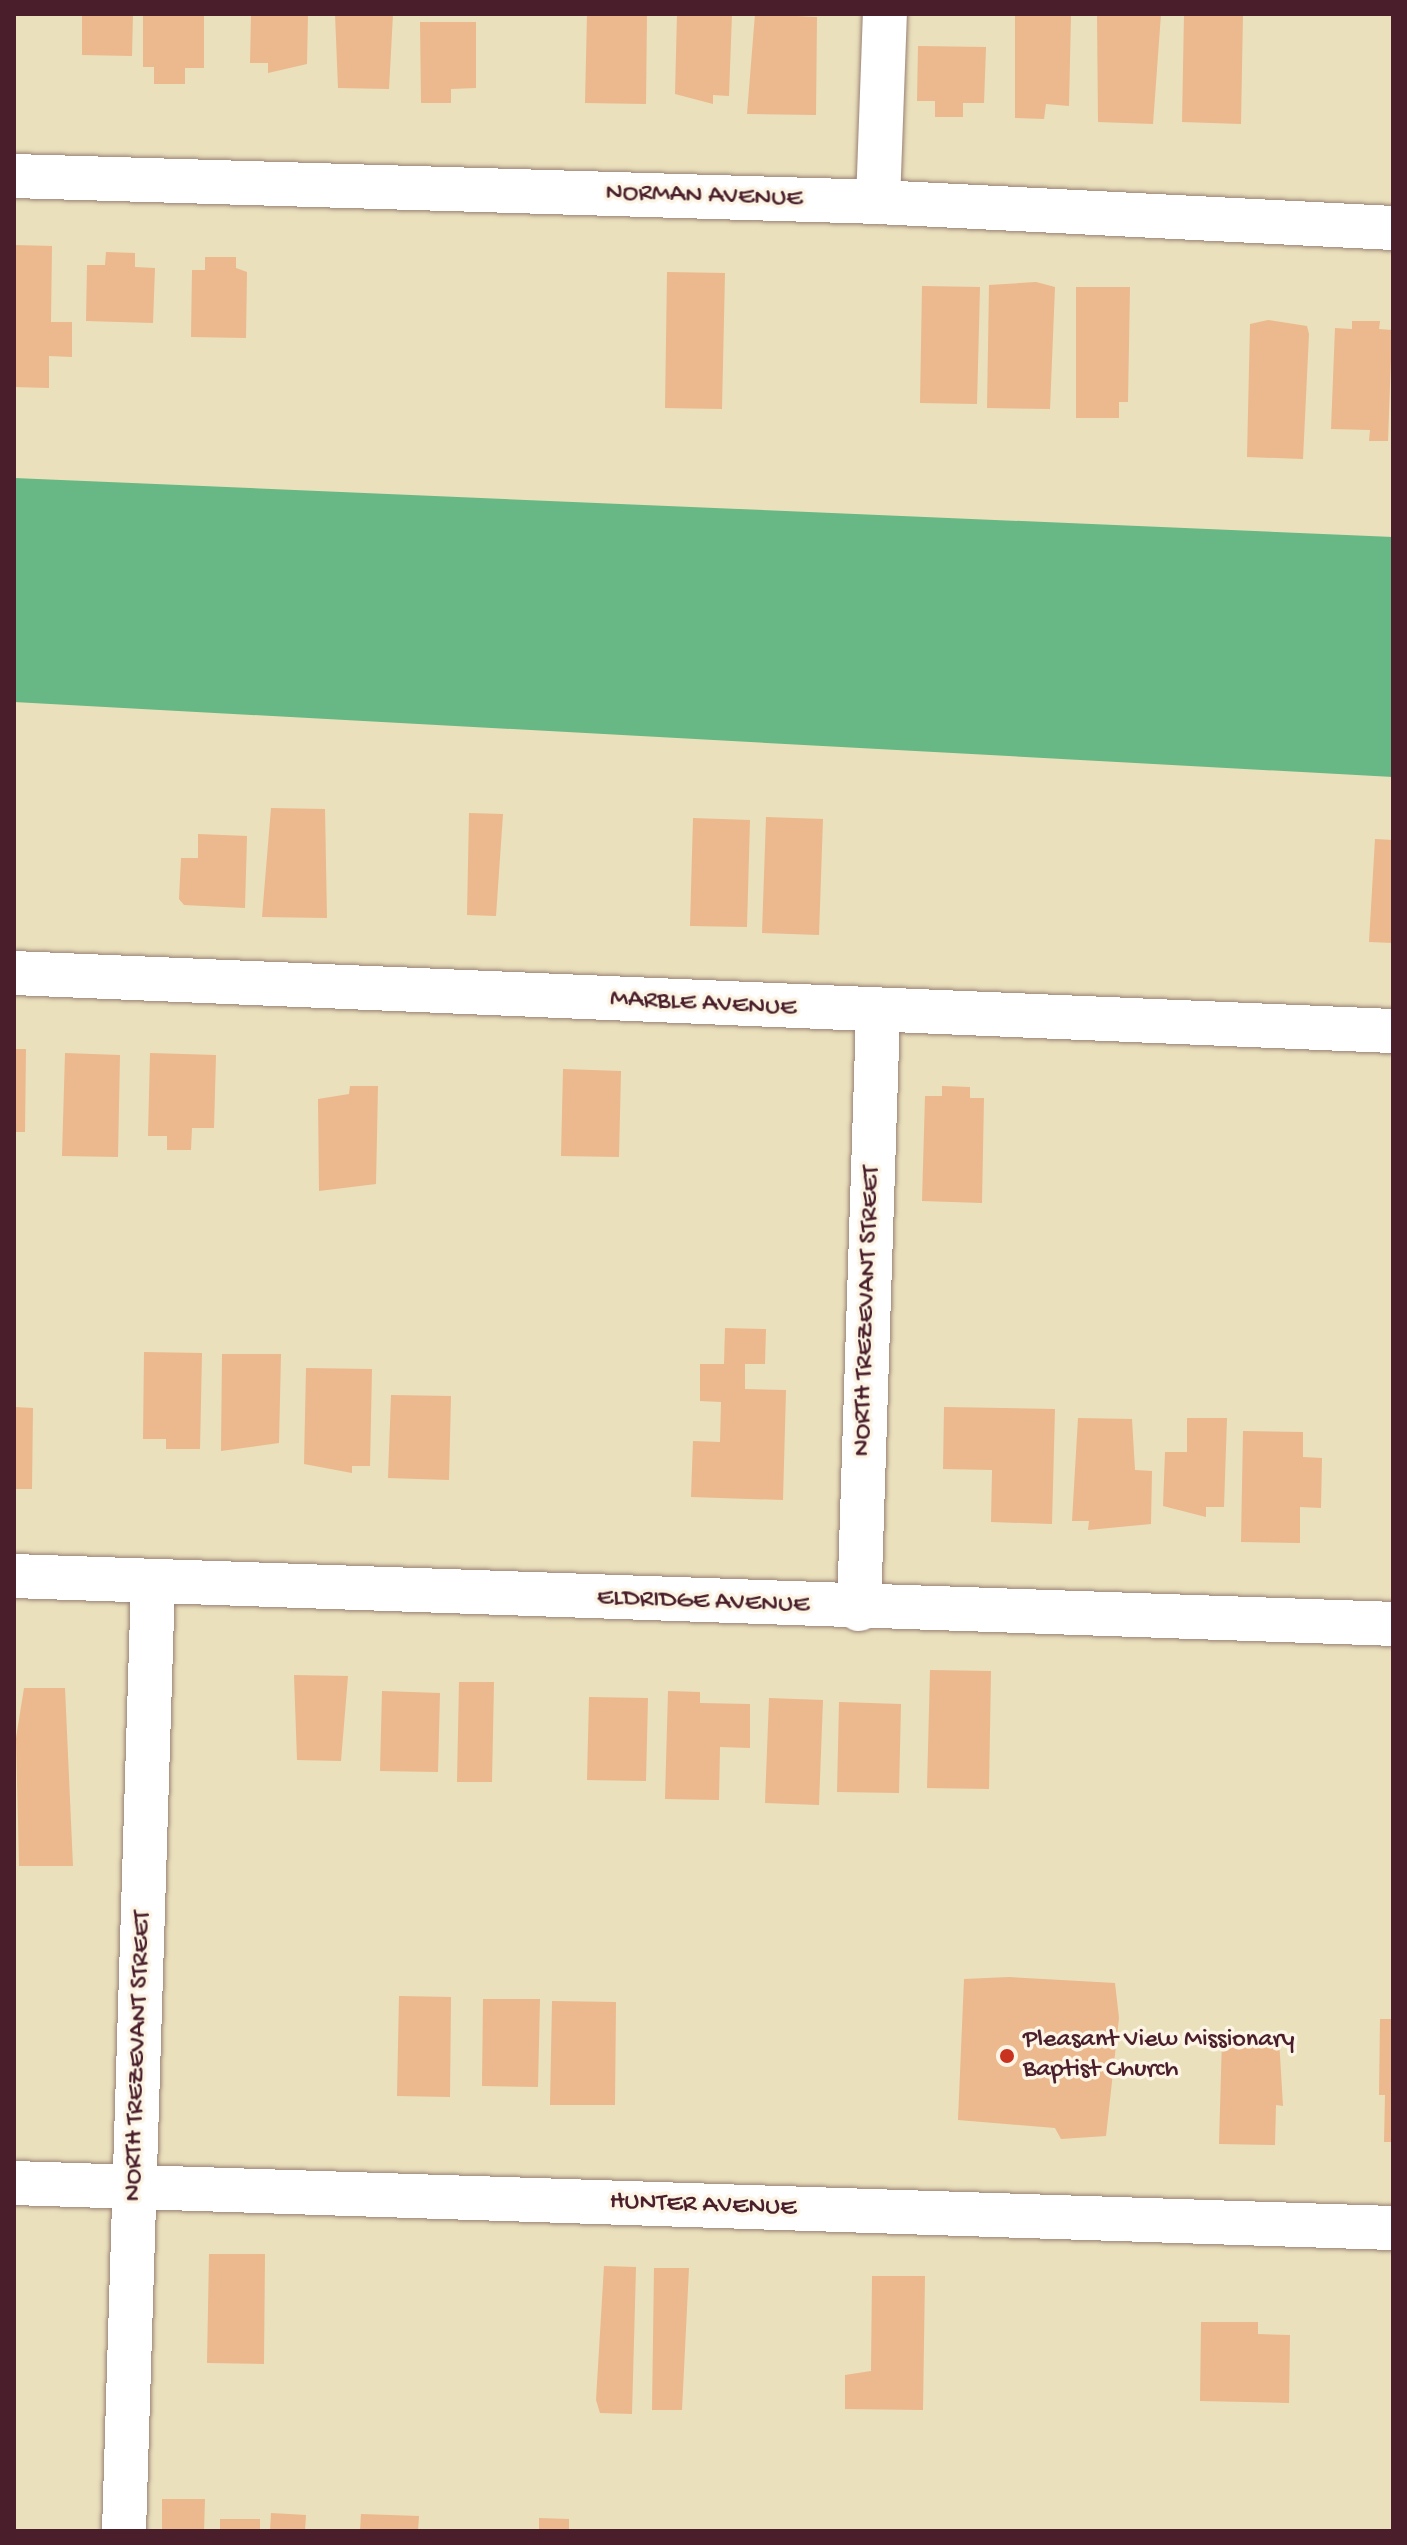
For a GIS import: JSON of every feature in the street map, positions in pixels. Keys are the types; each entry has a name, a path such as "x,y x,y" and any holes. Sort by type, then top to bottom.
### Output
{"street":[{"path":"878,202 885,14"},
{"name":"NORMAN AVENUE","path":"14,176 878,202 1393,228"},
{"name":"MARBLE AVENUE","path":"14,973 878,1014 1393,1031"},
{"name":"NORTH TREZEVANT STREET","path":"859,1609 878,1014"},
{"name":"ELDRIDGE AVENUE","path":"14,1576 859,1609 1393,1624"},
{"name":"NORTH TREZEVANT STREET","path":"124,2531 153,1581"},
{"name":"HUNTER AVENUE","path":"14,2183 1393,2228"}],"green space":[{"path":"14,478 1393,537 1393,777 14,702"}],"building":[{"path":"82,14 133,14 132,56 82,55"},
{"path":"143,14 204,14 204,68 185,68 185,84 154,84 154,67 143,67"},
{"path":"251,14 308,14 307,64 268,73 268,63 250,63"},
{"path":"335,14 393,14 389,89 338,88"},
{"path":"587,14 647,14 646,104 585,103"},
{"path":"677,14 732,14 729,96 713,95 713,104 675,94"},
{"path":"755,14 817,17 816,115 747,114"},
{"path":"1015,14 1071,15 1069,106 1046,104 1044,119 1015,118"},
{"path":"1161,14 1153,124 1098,122 1097,16"},
{"path":"1184,14 1243,14 1241,124 1182,122"},
{"path":"420,22 476,22 476,88 451,89 451,103 421,103"},
{"path":"918,46 986,47 984,103 963,103 963,117 935,117 935,101 917,101"},
{"path":"14,245 52,246 51,322 72,322 72,357 49,356 49,388 14,387"},
{"path":"106,252 135,253 135,267 155,268 153,323 86,321 87,265 105,265"},
{"path":"205,257 236,257 236,268 247,272 246,338 191,337 192,270 205,270"},
{"path":"667,272 725,273 722,409 665,408"},
{"path":"1036,282 1055,287 1050,409 987,408 989,285"},
{"path":"922,286 980,287 977,404 920,403"},
{"path":"1076,287 1130,287 1128,402 1119,402 1119,418 1076,418"},
{"path":"1268,320 1307,326 1303,459 1247,457 1250,324"},
{"path":"1352,321 1380,321 1379,329 1392,330 1388,441 1369,441 1370,430 1331,429 1335,328 1352,329"},
{"path":"271,808 325,809 327,918 262,917"},
{"path":"469,813 503,814 496,916 467,915"},
{"path":"766,817 823,819 819,935 762,933"},
{"path":"693,818 750,820 747,927 690,926"},
{"path":"198,834 247,836 245,908 184,905 179,899 181,858 198,858"},
{"path":"1375,839 1393,840 1393,943 1369,942"},
{"path":"14,1049 26,1049 25,1132 14,1132"},
{"path":"65,1053 120,1055 118,1157 62,1156"},
{"path":"150,1053 216,1055 214,1128 192,1128 191,1150 167,1150 167,1136 148,1136"},
{"path":"563,1069 621,1071 619,1157 561,1156"},
{"path":"350,1086 378,1086 376,1184 319,1191 318,1099 349,1094"},
{"path":"942,1086 970,1087 970,1098 984,1098 982,1203 922,1201 925,1096 942,1096"},
{"path":"725,1328 766,1329 765,1364 745,1364 745,1389 786,1390 783,1500 691,1497 693,1441 720,1442 721,1402 700,1401 700,1364 724,1364"},
{"path":"144,1352 202,1353 200,1449 166,1449 166,1439 143,1439"},
{"path":"222,1354 281,1354 279,1443 221,1451"},
{"path":"306,1368 372,1369 370,1466 352,1466 352,1473 304,1464"},
{"path":"391,1395 451,1396 449,1480 388,1478"},
{"path":"14,1407 33,1408 32,1489 14,1489"},
{"path":"944,1407 1055,1409 1052,1524 991,1522 992,1470 943,1469"},
{"path":"1078,1418 1132,1419 1135,1470 1152,1471 1151,1524 1088,1530 1089,1521 1072,1521"},
{"path":"1187,1418 1227,1418 1224,1507 1206,1507 1206,1517 1163,1506 1165,1452 1187,1452"},
{"path":"1243,1431 1303,1432 1303,1457 1322,1458 1321,1508 1300,1507 1300,1543 1241,1542"},
{"path":"930,1670 991,1671 989,1789 927,1788"},
{"path":"294,1675 348,1676 341,1761 297,1760"},
{"path":"459,1682 494,1682 492,1782 457,1782"},
{"path":"24,1688 65,1688 73,1866 19,1866 16,1738"},
{"path":"382,1691 440,1693 438,1772 380,1771"},
{"path":"668,1691 700,1692 700,1703 750,1704 750,1748 720,1747 719,1800 665,1799"},
{"path":"589,1697 648,1698 646,1781 587,1780"},
{"path":"769,1698 823,1700 819,1805 765,1803"},
{"path":"839,1702 901,1704 899,1793 837,1792"},
{"path":"1009,1977 1115,1983 1119,2018 1106,2136 1061,2139 1055,2128 958,2120 964,1979"},
{"path":"399,1996 451,1997 450,2097 397,2096"},
{"path":"483,1999 540,1999 538,2087 482,2086"},
{"path":"552,2001 616,2002 615,2105 550,2105"},
{"path":"1380,2019 1393,2019 1393,2142 1384,2142 1385,2095 1379,2095"},
{"path":"1222,2038 1279,2039 1283,2106 1276,2105 1275,2145 1219,2144"},
{"path":"209,2254 265,2254 264,2364 207,2363"},
{"path":"604,2266 636,2267 632,2414 600,2413 596,2400"},
{"path":"654,2268 689,2268 682,2410 652,2410"},
{"path":"872,2276 925,2276 923,2410 845,2409 845,2375 871,2371"},
{"path":"1201,2322 1258,2322 1258,2334 1290,2335 1289,2403 1200,2401"},
{"path":"162,2499 205,2499 204,2531 162,2531"},
{"path":"271,2513 306,2515 305,2531 270,2531"},
{"path":"361,2514 419,2516 418,2531 360,2531"},
{"path":"539,2518 569,2519 569,2531 539,2531"},
{"path":"220,2519 260,2519 260,2531 220,2531"}],"place":[{"name":"Pleasant View Missionary Baptist Church","path":"1007,2056"}]}
